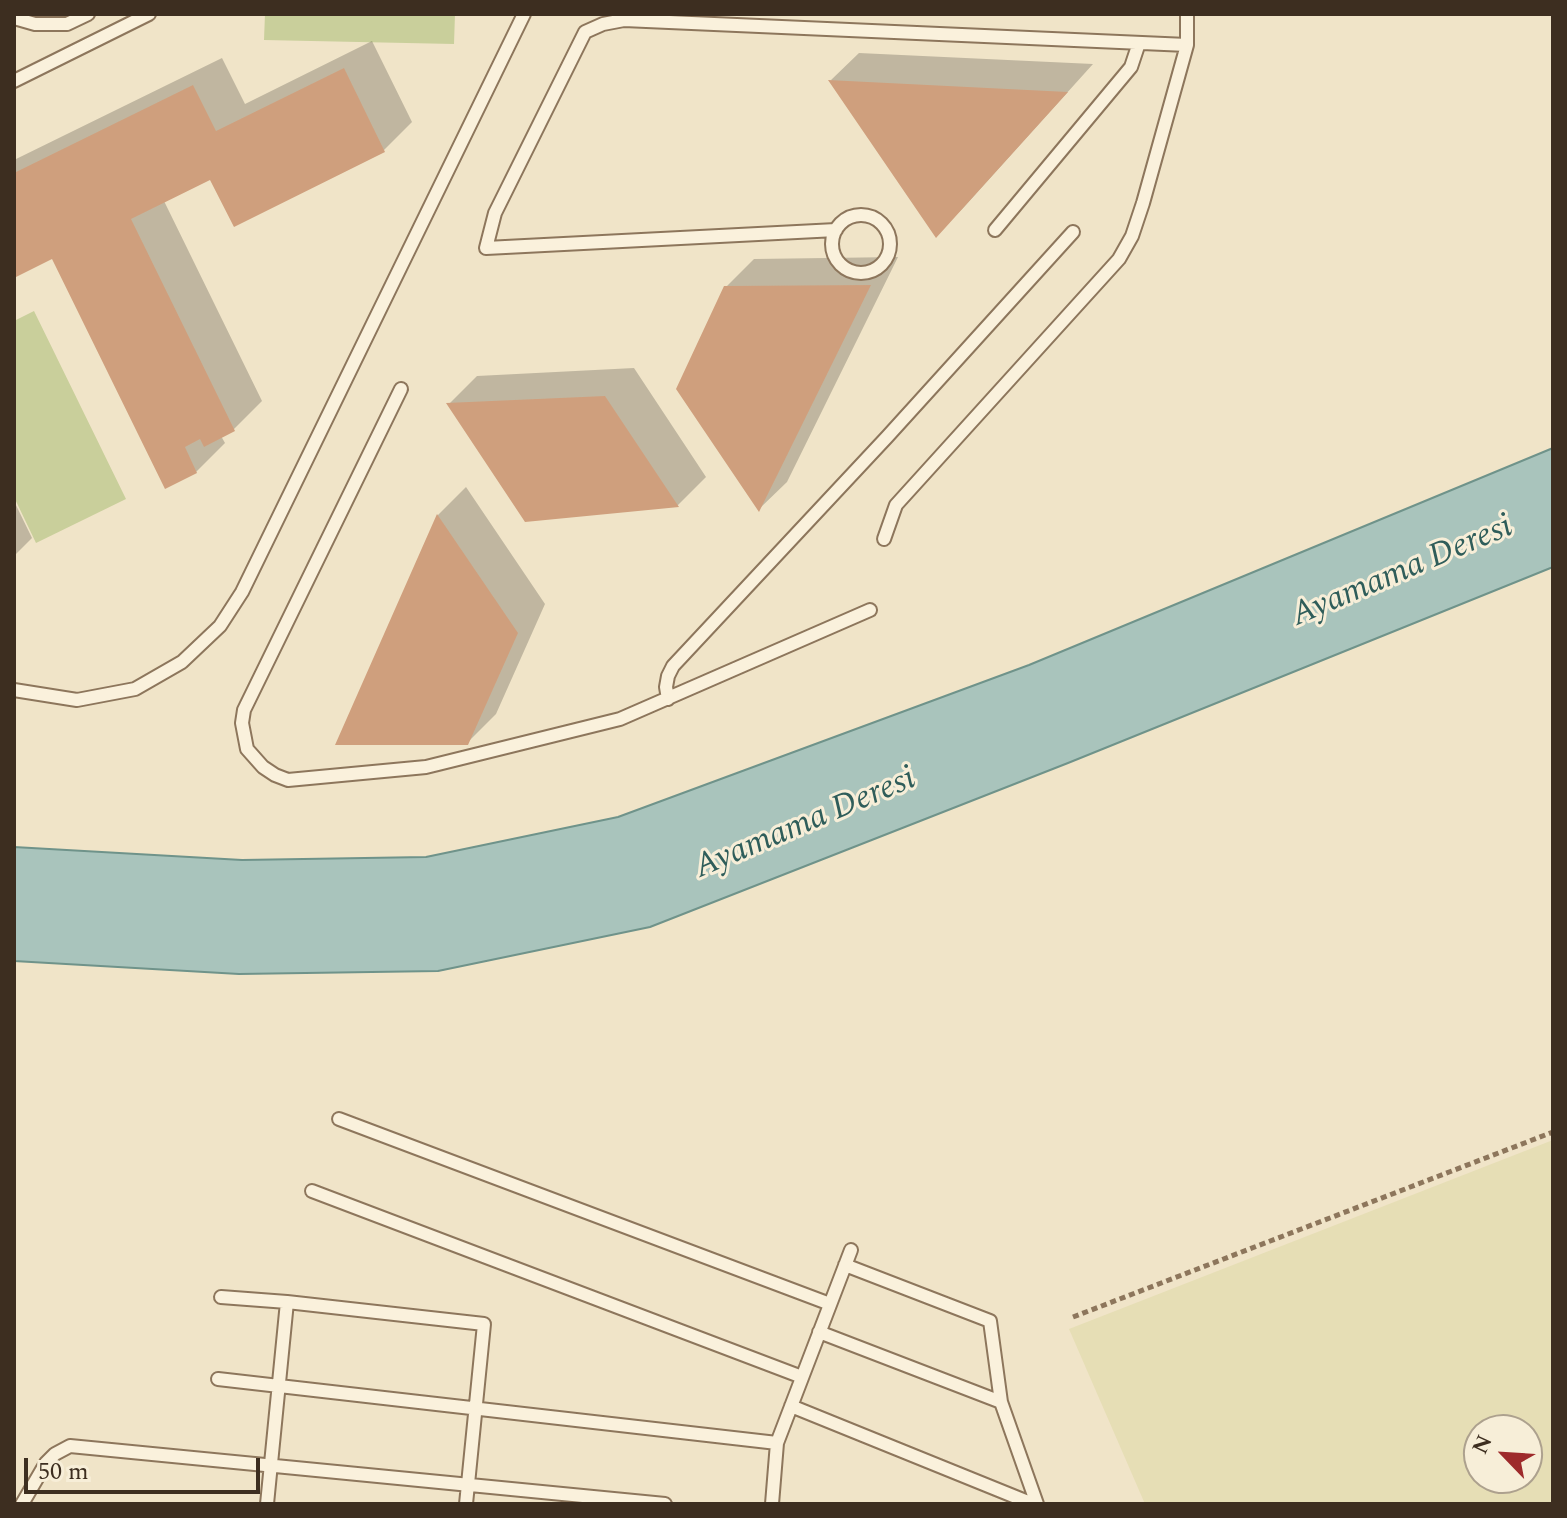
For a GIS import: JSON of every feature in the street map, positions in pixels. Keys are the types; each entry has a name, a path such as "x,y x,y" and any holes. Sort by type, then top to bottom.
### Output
{"lane":[{"path":"14,18 35,24 67,24 88,14"},
{"path":"14,81 149,14"},
{"path":"14,690 77,700 135,689 182,662 220,626 242,592 524,14"},
{"path":"884,539 896,505 1119,259 1138,220 1187,45 1187,14"},
{"path":"836,230 486,248 495,213 585,32 603,24 624,20 1187,45"},
{"path":"995,230 1131,67 1139,43"},
{"path":"869,216 878,220 889,235 888,254 884,262 877,268 858,273 841,265 833,248 836,230 850,217 869,216"},
{"path":"668,699 666,687 673,666 1073,232"},
{"path":"401,389 244,710 243,737 247,749 263,767 288,780 426,767 620,719 870,610"},
{"path":"339,1119 830,1304"},
{"path":"312,1191 802,1377"},
{"path":"772,1504 777,1443 851,1250"},
{"path":"845,1265 990,1321 1001,1402 1035,1504"},
{"path":"221,1297 484,1324 466,1504"},
{"path":"267,1504 287,1302"},
{"path":"819,1332 1001,1402"},
{"path":"218,1379 777,1443"},
{"path":"791,1406 1035,1504"},
{"path":"22,1504 46,1463 70,1446 665,1504"}],"path":[{"path":"1073,1317 1553,1132"}],"shaded area":[{"path":"1553,1140 1553,1504 1145,1504 1069,1329"}],"green space":[{"path":"265,14 455,14 454,44 264,40"},
{"path":"34,311 126,499 36,543 14,497 14,321"}],"water":[{"name":"Ayamama Deresi","path":"1553,448 1553,567 1068,763 650,927 438,971 239,974 14,961 14,847 242,860 426,857 618,817 1029,665"}],"building":[{"path":"344,68 385,152 234,227 210,180 131,219 235,431 204,447 200,439 185,447 197,473 165,489 52,259 14,278 14,173 193,85 216,131"},
{"path":"828,80 1068,92 936,238"},
{"path":"871,285 759,512 676,389 724,286"},
{"path":"605,396 679,507 525,522 446,403"},
{"path":"437,514 518,633 468,745 335,745"}]}
